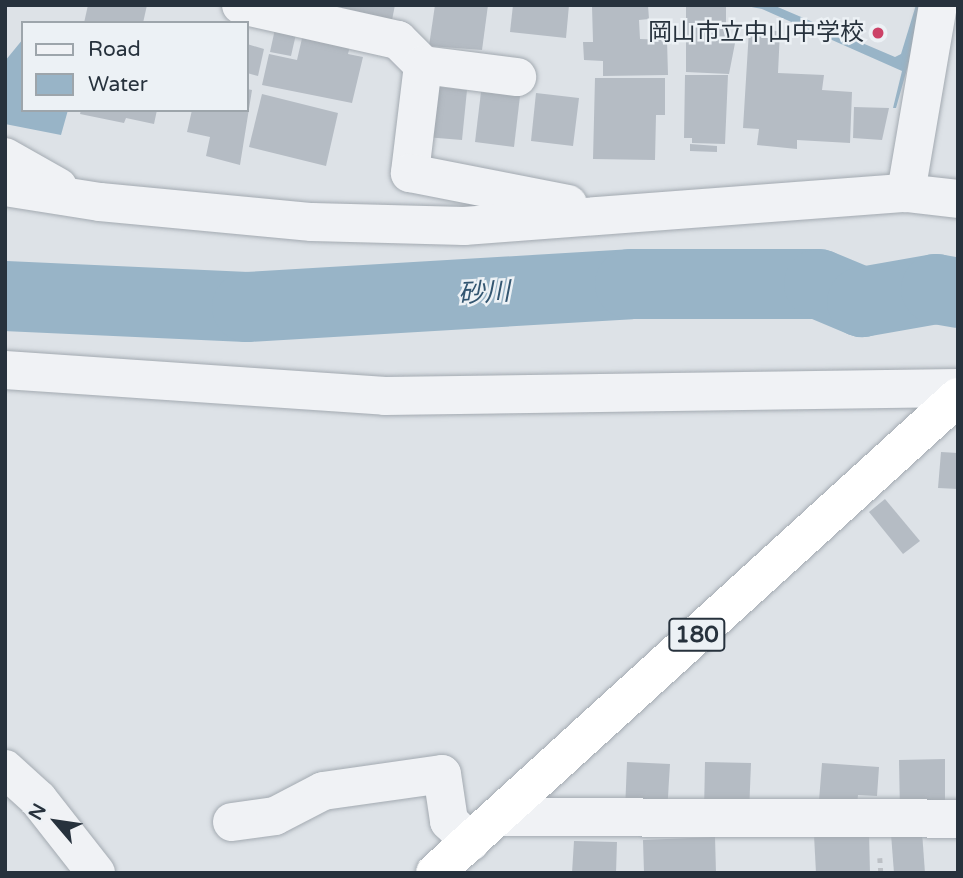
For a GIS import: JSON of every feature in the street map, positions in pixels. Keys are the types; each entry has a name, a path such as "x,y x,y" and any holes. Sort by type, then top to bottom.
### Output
{"highway":[{"name":"180","path":"435,873 958,397"}],"street":[{"path":"241,5 398,40 423,65 517,78"},
{"path":"906,193 938,5"},
{"path":"423,65 410,173 553,200 606,215"},
{"path":"5,157 80,199"},
{"path":"5,187 80,199 312,222 464,226 906,193 958,199"},
{"path":"5,370 385,396 958,388"},
{"path":"5,769 38,799 96,873"},
{"path":"232,822 275,816 323,791 442,774 449,821 483,829 958,819"}],"water":[{"path":"741,5 773,5 895,57 901,54 916,5 925,5 896,108 893,108 902,71 762,9"},
{"path":"21,41 21,112 67,112 61,135 5,124 5,61"},
{"path":"918,282 958,287 958,295 942,293 877,318 838,315 853,292"}],"building":[{"path":"88,5 147,5 143,21 84,21"},
{"path":"342,5 395,5 392,20 341,9"},
{"path":"435,5 488,5 482,50 429,46"},
{"path":"513,5 569,5 566,38 510,32"},
{"path":"648,5 649,19 639,20 640,39 667,40 668,75 603,76 603,61 584,60 583,42 593,42 592,6"},
{"path":"686,5 726,5 726,37 736,38 729,74 686,72"},
{"path":"275,29 296,34 291,56 270,52"},
{"path":"749,30 780,31 778,73 824,75 822,90 852,92 850,143 797,140 797,149 757,145 759,129 743,128"},
{"path":"303,34 350,46 348,54 363,57 352,103 262,85 269,54 297,60"},
{"path":"248,44 264,49 258,76 248,73"},
{"path":"685,75 728,75 725,144 692,143 692,138 684,138"},
{"path":"595,78 665,78 665,115 656,115 655,160 593,159"},
{"path":"431,86 467,90 462,140 425,137"},
{"path":"248,89 252,90 240,165 206,156 210,137 187,132 192,112 248,112"},
{"path":"481,92 520,96 514,147 475,142"},
{"path":"536,93 579,98 573,146 531,141"},
{"path":"262,94 338,113 326,166 249,147"},
{"path":"854,107 889,108 882,140 853,138"},
{"path":"157,112 154,124 126,118 124,123 80,114"},
{"path":"690,144 717,146 717,152 690,151"},
{"path":"941,452 958,453 958,489 938,488"},
{"path":"885,499 920,541 903,554 869,512"},
{"path":"945,759 945,811 900,812 899,760"},
{"path":"627,762 670,764 667,813 625,811"},
{"path":"705,762 751,763 749,813 704,812"},
{"path":"822,763 879,767 877,796 858,795 856,815 818,813"},
{"path":"922,832 925,873 894,873 891,834"},
{"path":"869,833 870,873 816,873 814,835"},
{"path":"715,837 716,873 644,873 643,840"},
{"path":"574,841 617,842 616,873 572,873"}],"waterway":[{"name":"砂川","path":"5,296 247,307 630,284 819,284 862,302 936,289 958,293"}],"place":[{"name":"岡山市立中山中学校","path":"878,33"}]}
